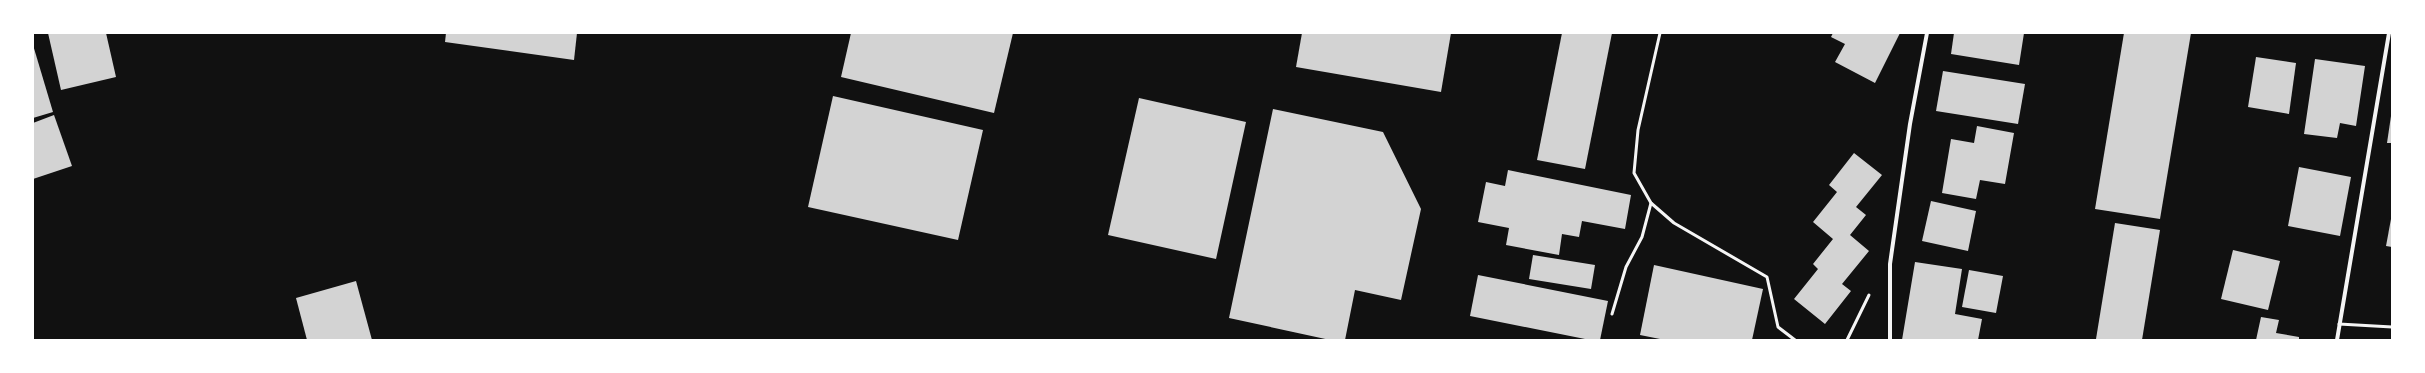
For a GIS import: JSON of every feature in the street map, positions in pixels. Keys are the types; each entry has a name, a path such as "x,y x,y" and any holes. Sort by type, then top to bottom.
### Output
{"street":[{"path":"1890,340 1890,264 1910,124 1928,33"},
{"path":"2337,340 2389,33"}],"lane":[{"path":"1660,33 1638,130 1634,173 1651,203 1674,223 1767,277 1778,327 1795,340"},
{"path":"1612,314 1626,267 1642,236 1651,203"},
{"path":"1847,340 1869,294"},
{"path":"2340,324 2392,327"}],"building":[{"path":"48,33 106,33 116,77 61,90"},
{"path":"446,33 577,33 574,60 445,42"},
{"path":"851,33 1013,33 994,113 841,77"},
{"path":"1302,33 1451,33 1441,92 1296,67"},
{"path":"1562,33 1612,33 1585,169 1537,160"},
{"path":"1833,33 1900,33 1875,83 1835,62 1845,44 1831,37"},
{"path":"1954,33 2024,33 2019,65 1951,54"},
{"path":"2124,33 2191,33 2160,219 2095,209"},
{"path":"33,45 53,112 33,118"},
{"path":"2256,57 2296,63 2289,114 2248,107"},
{"path":"2315,59 2365,66 2356,126 2340,123 2337,138 2304,134"},
{"path":"1943,71 2025,84 2018,124 1936,111"},
{"path":"833,96 983,130 958,240 808,207"},
{"path":"1139,98 1246,122 1216,259 1108,235"},
{"path":"1273,109 1383,132 1421,209 1401,300 1355,290 1345,340 1330,340 1229,318"},
{"path":"54,115 72,166 33,179 33,123"},
{"path":"2391,116 2392,143 2387,143"},
{"path":"1977,126 2014,133 2005,184 1980,180 1976,199 1942,193 1951,139 1974,143"},
{"path":"1854,153 1882,175 1856,207 1866,215 1850,235 1869,251 1842,284 1851,291 1825,324 1794,299 1818,269 1813,264 1833,239 1813,222 1837,192 1829,185"},
{"path":"2299,167 2351,177 2340,236 2288,226"},
{"path":"1508,170 1631,195 1625,229 1582,221 1579,237 1562,234 1559,255 1506,245 1509,228 1478,222 1486,182 1505,186"},
{"path":"1931,201 1976,211 1968,251 1922,241"},
{"path":"2392,219 2392,247 2386,246"},
{"path":"2115,223 2160,230 2142,340 2096,339"},
{"path":"2233,250 2280,261 2268,310 2221,299"},
{"path":"1533,255 1595,265 1591,289 1529,279"},
{"path":"1915,262 1962,269 1955,314 1982,319 1978,340 1902,340"},
{"path":"1654,265 1763,289 1752,340 1665,340 1640,335"},
{"path":"1969,270 2003,276 1996,313 1962,307"},
{"path":"1478,275 1608,301 1600,340 1590,340 1470,316"},
{"path":"356,281 372,340 307,340 296,298"},
{"path":"2261,317 2279,320 2276,333 2299,337 2299,340 2256,340"}]}
